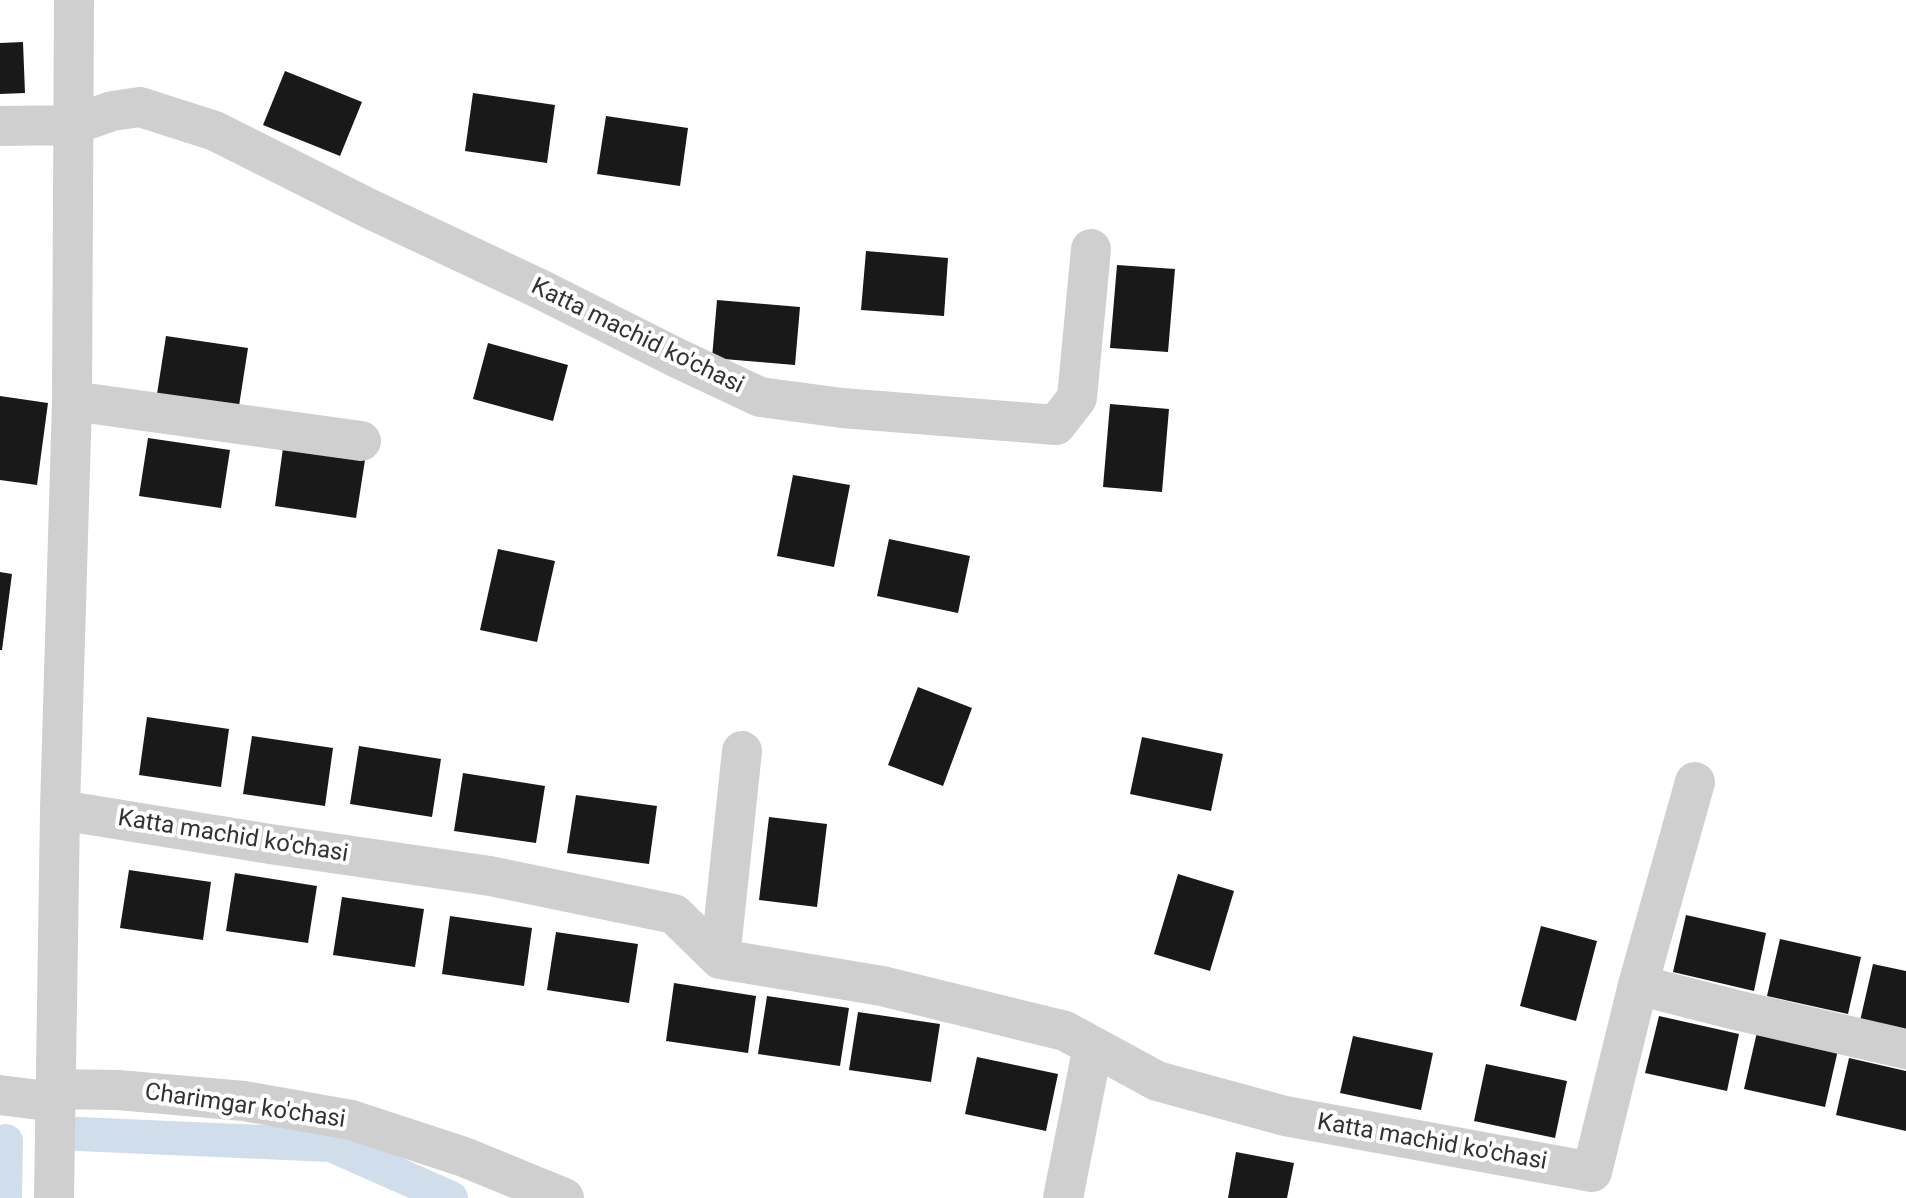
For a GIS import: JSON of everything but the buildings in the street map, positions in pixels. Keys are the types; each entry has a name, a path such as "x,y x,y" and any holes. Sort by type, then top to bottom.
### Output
{"street":[{"path":"54,1198 60,810 72,401 74,0"},
{"name":"Katta machid ko'chasi","path":"0,126 73,125 112,111 140,107 215,131 760,397 842,408 1056,425 1077,398 1091,249"},
{"path":"72,401 361,441"},
{"path":"720,959 742,751"},
{"name":"Katta machid ko'chasi","path":"60,810 490,876 674,914 720,959 882,986 1065,1031 1157,1081 1285,1116 1592,1172 1638,985 1695,782"},
{"path":"1638,985 1906,1049"},
{"path":"1063,1198 1093,1046"},
{"name":"Charimgar ko'chasi","path":"55,1095 118,1090 244,1101 351,1120 464,1157 564,1198"},
{"path":"0,1095 55,1095"}],"waterway":[{"path":"78,1134 331,1145 451,1198"},
{"path":"5,1198 6,1141"}]}
